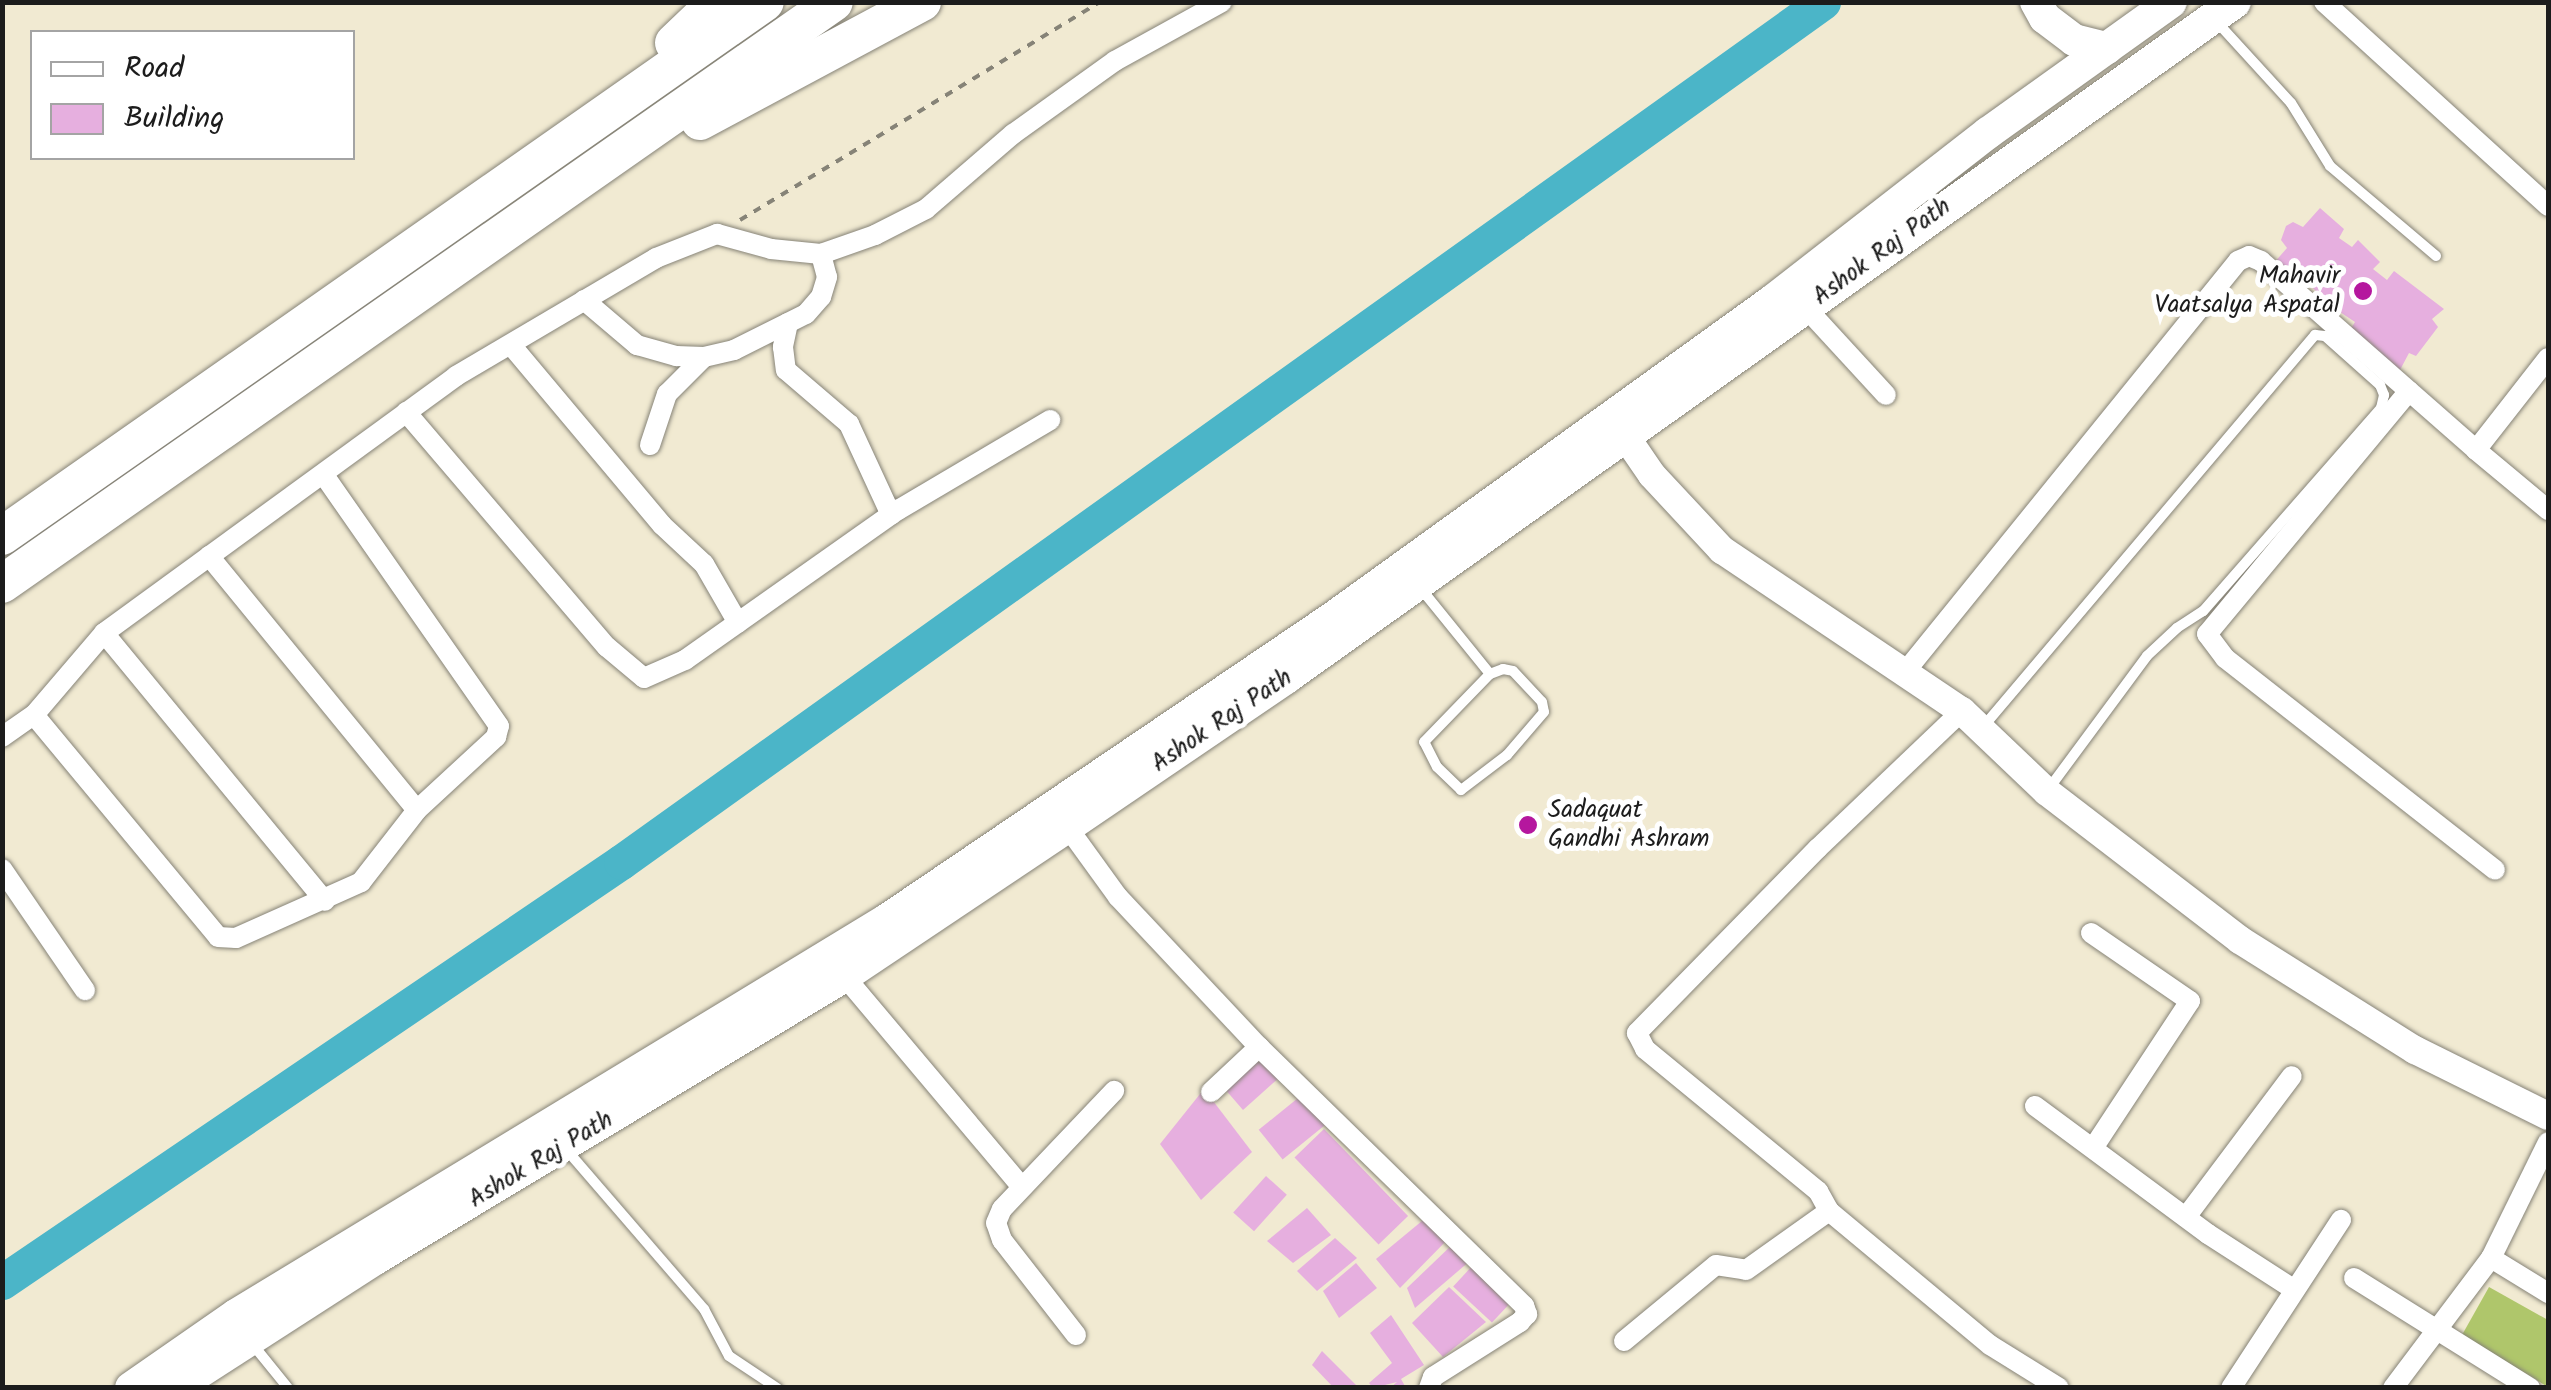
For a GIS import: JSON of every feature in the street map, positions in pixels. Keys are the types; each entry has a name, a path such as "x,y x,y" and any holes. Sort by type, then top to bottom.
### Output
{"highway":[{"path":"574,136 718,2"},
{"path":"2,536 765,2"},
{"path":"2,584 834,2"},
{"path":"560,196 922,2"}],"main road":[{"name":"Ashok Raj Path","path":"131,1388 564,1147 1060,817 1411,575 1618,426 1772,301 2040,96 2171,2"},
{"path":"2040,10 2074,40 2107,48"},
{"path":"2040,10 2048,63 2040,96"},
{"name":"Ashok Raj Path","path":"1618,426 1806,308 2224,10"},
{"name":"Ashok Raj Path","path":"174,1388 242,1327 838,965"}],"street":[{"path":"2,737 34,714 104,633 456,376 656,258 717,234 771,249 821,254 874,235 926,209 1013,134 1114,62 1222,2"},
{"path":"2324,2 2548,206"},
{"path":"584,300 637,345 676,356 704,358 734,350 806,314 821,297 827,277 821,254"},
{"path":"1905,672 2238,260 2248,256 2261,261 2548,510"},
{"path":"1806,308 1886,395"},
{"path":"788,322 783,347 786,370 849,424 890,515"},
{"path":"512,345 662,525 704,564 738,623"},
{"path":"650,445 667,394 704,358"},
{"path":"2476,450 2548,358"},
{"path":"2409,391 2208,634 2224,658 2495,870"},
{"path":"406,412 630,670 644,678 660,674 738,623 890,515 1050,420"},
{"path":"1618,426 1652,475 1722,550 1972,719 2047,792 2298,980 2415,1050 2548,1116"},
{"path":"34,714 218,937 236,938 361,882 417,810 496,737 498,720 323,474"},
{"path":"209,556 417,810"},
{"path":"104,633 325,900"},
{"path":"1972,719 1818,848 1637,1033 1645,1049 1818,1191 1829,1211 1990,1345 2059,1388"},
{"path":"1060,817 1118,897 1259,1047 1524,1306 1526,1314 1520,1322 1432,1378 1429,1388"},
{"path":"2,869 85,990"},
{"path":"2091,933 2190,1002 2093,1148"},
{"path":"838,965 1022,1187"},
{"path":"1211,1092 1259,1047"},
{"path":"2186,1217 2292,1076"},
{"path":"1076,1335 997,1231 1002,1210 1114,1090"},
{"path":"2036,1106 2186,1217 2295,1290"},
{"path":"2393,1388 2491,1258 2548,1142"},
{"path":"1624,1341 1716,1265 1746,1270 1829,1211"},
{"path":"2230,1388 2341,1220"},
{"path":"2491,1258 2548,1294"},
{"path":"2354,1278 2530,1388"}],"lane":[{"path":"2224,10 2291,103 2330,166 2436,256"},
{"path":"1972,719 2315,335 2325,336 2380,385 2384,396 2381,408 2204,611 2177,628 2148,656 2047,792"},
{"path":"1411,575 1490,674"},
{"path":"1503,668 1514,671 1542,702 1544,712 1507,755 1461,790 1437,767 1424,742 1490,674 1503,668"},
{"path":"564,1147 704,1308 729,1356 777,1388"},
{"path":"242,1327 288,1388"}],"path":[{"path":"717,234 1100,2"}],"green space":[{"path":"2489,1287 2548,1320 2548,1387 2462,1335"}],"building":[{"path":"2320,208 2344,229 2339,238 2352,247 2358,240 2380,262 2373,269 2387,280 2394,271 2444,309 2432,319 2438,327 2416,356 2409,353 2400,370 2350,330 2355,322 2340,312 2335,317 2313,300 2316,291 2305,281 2299,285 2273,264 2287,248 2281,240 2286,226 2293,222 2303,227"},
{"path":"1259,1051 1281,1076 1243,1110 1224,1088"},
{"path":"1204,1089 1252,1152 1201,1200 1160,1144"},
{"path":"1303,1094 1327,1124 1283,1159 1259,1130"},
{"path":"1324,1129 1408,1216 1379,1245 1295,1157"},
{"path":"1266,1176 1287,1195 1254,1231 1233,1212"},
{"path":"1307,1208 1331,1235 1293,1263 1267,1241"},
{"path":"1428,1216 1450,1237 1400,1288 1376,1259"},
{"path":"1335,1238 1357,1258 1317,1291 1297,1271"},
{"path":"1455,1242 1471,1260 1415,1308 1407,1288"},
{"path":"1356,1263 1377,1288 1339,1318 1323,1291"},
{"path":"1475,1263 1514,1299 1492,1323 1453,1286"},
{"path":"1449,1287 1486,1322 1443,1357 1412,1323"},
{"path":"1391,1315 1424,1365 1401,1379 1406,1388 1390,1388 1397,1382 1373,1388 1369,1383 1392,1363 1370,1333"},
{"path":"1322,1351 1359,1388 1334,1388 1312,1365"}],"waterway":[{"path":"2,1282 621,862 1823,2"}],"place":[{"name":"Mahavir Vaatsalya Aspatal","path":"2363,291"},
{"name":"Sadaquat Gandhi Ashram","path":"1528,825"}]}
